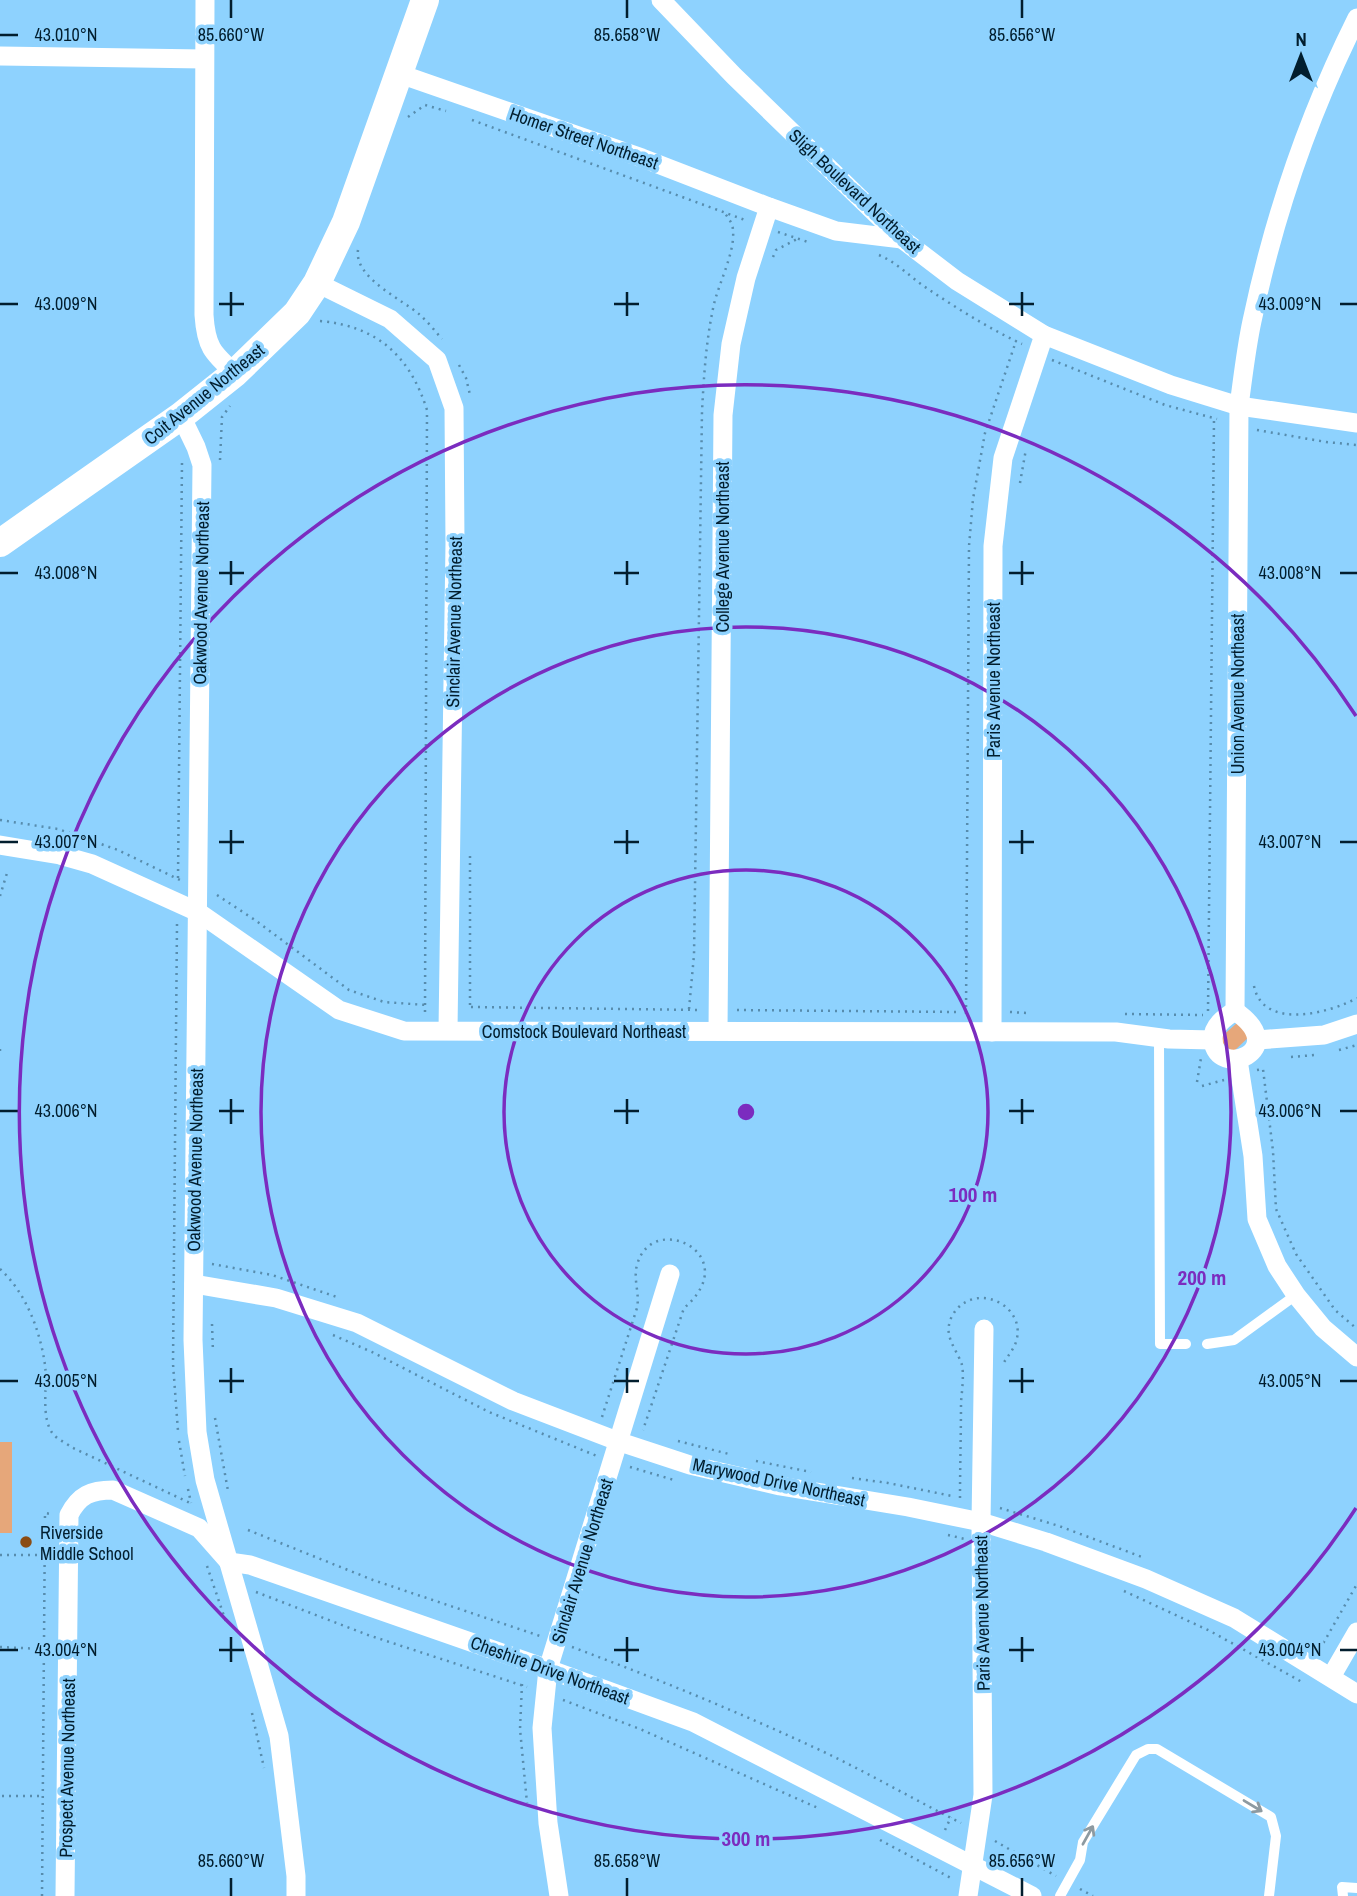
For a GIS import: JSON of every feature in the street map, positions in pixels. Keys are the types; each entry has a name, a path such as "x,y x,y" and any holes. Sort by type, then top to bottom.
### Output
{"street":[{"path":"205,0 205,331 213,353 234,386"},
{"name":"Coit Avenue Northeast","path":"1,540 181,416 234,386 297,313 317,283 346,222 425,0"},
{"name":"Sligh Boulevard Northeast","path":"661,0 902,239 1041,344 1171,384 1239,415 1357,423"},
{"name":"Union Avenue Northeast","path":"1236,1006 1239,415 1252,321 1285,192 1332,67 1357,18"},
{"path":"0,56 204,59"},
{"name":"Homer Street Northeast","path":"397,73 642,158 769,207"},
{"path":"769,207 836,230 902,239"},
{"name":"College Avenue Northeast","path":"727,1031 718,1010 723,415 731,344 746,278 769,207"},
{"name":"Sinclair Avenue Northeast","path":"317,283 390,318 437,360 454,408 455,543 448,1030"},
{"name":"Paris Avenue Northeast","path":"992,1022 993,546 1003,458 1041,344"},
{"name":"Oakwood Avenue Northeast","path":"181,416 197,447 202,465 210,892 198,912 194,1263 203,1285 193,1340 197,1432 205,1480 279,1736 296,1876 296,1896"},
{"name":"Comstock Boulevard Northeast","path":"0,845 60,855 92,864 198,912 339,1010 404,1031 727,1031 992,1022 1159,1038 1209,1040"},
{"path":"1239,1068 1257,1040 1254,1026 1236,1006 1217,1026 1209,1040 1224,1057 1239,1068 1253,1156 1257,1219 1278,1266 1296,1295 1323,1328 1357,1357"},
{"path":"1257,1040 1324,1035 1357,1024"},
{"name":"Sinclair Avenue Northeast","path":"559,1896 548,1823 543,1755 542,1728 548,1669 670,1274"},
{"name":"Marywood Drive Northeast","path":"203,1285 276,1298 357,1323 513,1401 622,1434 690,1465 780,1486 908,1507 981,1513 1046,1542 1146,1579 1316,1657 1336,1668 1357,1694"},
{"name":"Paris Avenue Northeast","path":"969,1892 982,1795 981,1513 984,1329"},
{"path":"69,1515 77,1500 98,1490 113,1490 199,1528 229,1562"},
{"name":"Prospect Avenue Northeast","path":"65,1896 69,1515"},
{"name":"Cheshire Drive Northeast","path":"229,1562 250,1565 693,1722 1032,1896"},
{"path":"1336,1668 1357,1632"}],"lane":[{"path":"1159,1038 1160,1344 1186,1344"},
{"path":"1207,1344 1234,1340 1296,1295"},
{"path":"1060,1896 1080,1860 1083,1842 1136,1755 1148,1749 1157,1749 1271,1817 1276,1836 1269,1896"},
{"path":"1343,1896 1342,1887 1357,1888"}],"path":[{"path":"407,118 425,105 451,112"},
{"path":"464,116 762,227 811,242"},
{"path":"689,1009 695,956 702,411 705,354 715,303 733,241 733,230 724,212"},
{"path":"773,258 776,250 798,238"},
{"path":"359,247 358,257 369,277 421,315 443,340"},
{"path":"870,251 890,260 926,288 964,312 1041,344 1061,365 1165,405 1214,419 1239,415 1258,430 1357,445"},
{"path":"316,320 335,322 371,333 386,345 399,357 415,379 427,410 424,1030"},
{"path":"455,358 466,378 471,400"},
{"path":"220,468 222,416 234,386"},
{"path":"1208,1015 1214,419"},
{"path":"1256,440 1258,430"},
{"path":"1018,493 1028,442"},
{"path":"0,820 58,829 118,850 210,892 255,920 349,990 384,1002 470,1007 718,1010"},
{"path":"470,856 470,1007"},
{"path":"0,896 7,873"},
{"path":"210,892 215,924"},
{"path":"1253,983 1255,994 1269,1009 1288,1015 1315,1013 1344,1005 1357,998"},
{"path":"1113,1014 1208,1015 1236,1006 1264,1003"},
{"path":"727,1031 736,1010 992,1022 1033,1013"},
{"path":"1197,1082 1209,1040"},
{"path":"1202,1086 1239,1068 1263,1069 1273,1151 1276,1209 1296,1254 1335,1310 1357,1329"},
{"path":"174,1262 272,1275 343,1299"},
{"path":"0,1269 25,1298 35,1329 46,1366 46,1410 53,1434 92,1457 194,1505 211,1577 228,1629"},
{"path":"203,1285 213,1355"},
{"path":"214,1406 230,1498"},
{"path":"622,1434 654,1434"},
{"path":"676,1440 733,1455"},
{"path":"756,1461 814,1472"},
{"path":"847,1478 898,1485 981,1513 1059,1526 1127,1550 1152,1562"},
{"path":"42,1896 45,1513 69,1515"},
{"path":"0,1555 44,1555"},
{"path":"211,1577 220,1576 368,1635 640,1729 826,1811"},
{"path":"1303,1683 1357,1584"},
{"path":"0,1647 44,1649"},
{"path":"1316,1657 1336,1668"},
{"path":"251,1709 265,1776"},
{"path":"2,1796 42,1796"},
{"path":"874,1836 969,1892"}],"shaded area":[{"path":"1237,1023 1250,1036 1233,1052 1221,1042 1221,1037"},
{"path":"0,1442 12,1442 12,1533 0,1533"}],"place":[{"name":"Riverside Middle School","path":"26,1542"}]}
